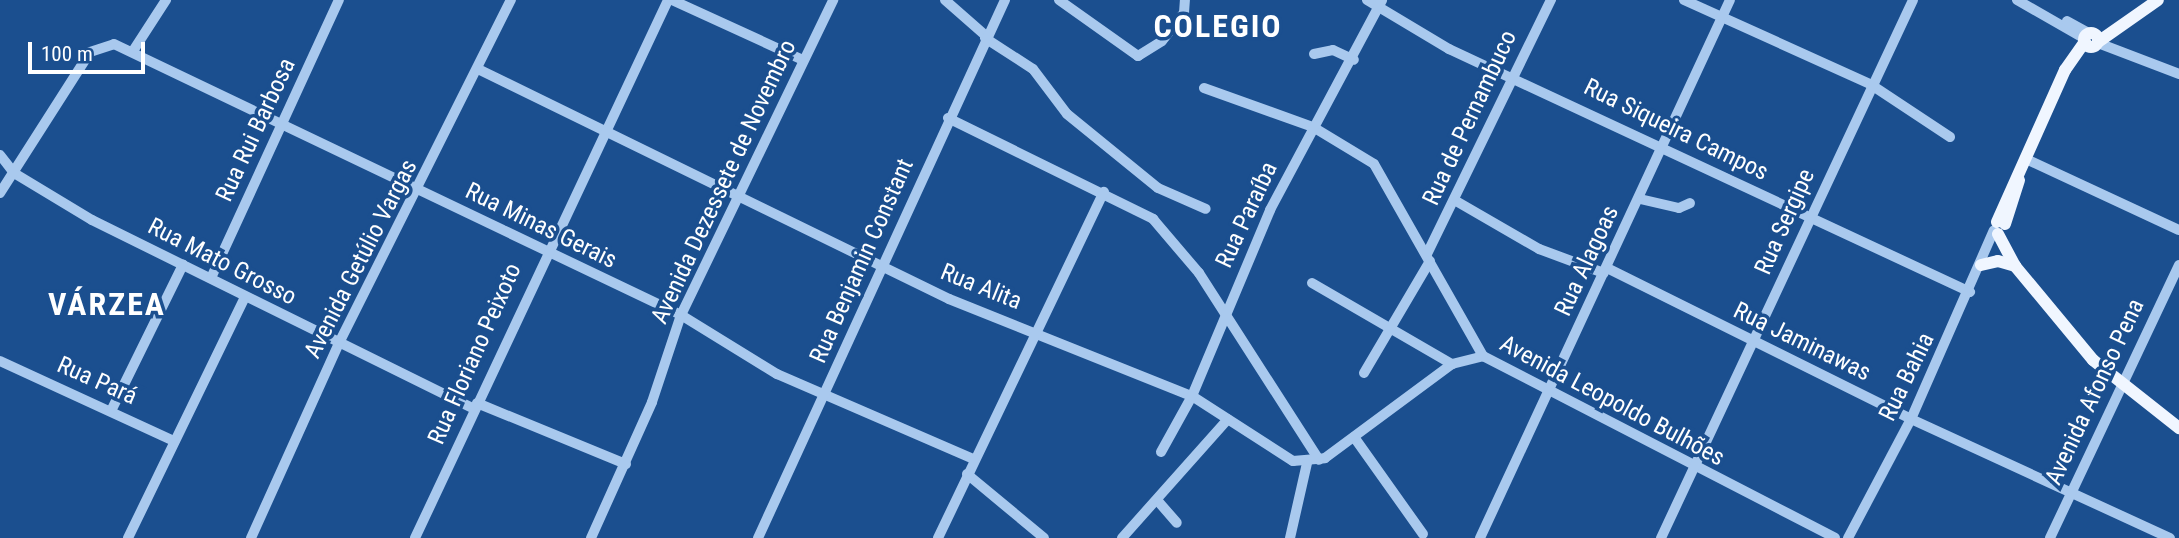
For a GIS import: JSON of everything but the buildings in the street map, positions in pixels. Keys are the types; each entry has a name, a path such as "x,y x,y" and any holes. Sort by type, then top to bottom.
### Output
{"main road":[{"path":"2158,0 2091,40 2059,87 2000,228 2015,266 2119,386 2179,428"},
{"path":"2000,228 2045,303"},
{"path":"1981,265 1998,261 2015,266"}],"street":[{"path":"133,51 166,0"},
{"name":"Avenida Getúlio Vargas","path":"251,538 339,343 422,188 511,0"},
{"path":"670,0 803,60"},
{"name":"Rua Floriano Peixoto","path":"415,538 544,254 670,0"},
{"name":"Avenida Dezessete de Novembro","path":"591,538 626,464 681,315 833,0"},
{"path":"945,0 985,37 1033,69 1067,114 1158,188 1206,209"},
{"name":"Rua Benjamin Constant","path":"758,538 1004,0"},
{"path":"1059,0 1138,56 1162,41 1184,13 1185,0"},
{"name":"Rua Siqueira Campos","path":"1367,0 1381,4 1512,77 1665,145 1970,292"},
{"name":"Rua de Pernambuco","path":"1364,373 1428,258 1551,0"},
{"path":"1684,0 1870,84 1950,137"},
{"name":"Rua Alagoas","path":"1480,538 1640,199 1730,0"},
{"name":"Rua Sergipe","path":"1661,538 1870,84 1913,0"},
{"path":"2017,0 2091,40 2179,74"},
{"name":"Rua Rui Barbosa","path":"211,278 282,128 335,1"},
{"name":"Rua Paraíba","path":"1161,452 1192,396 1225,316 1313,127 1354,60 1381,4"},
{"name":"Rua Minas Gerais","path":"14,173 90,52 104,43 133,51 282,128 422,188 544,254 681,315 776,374 973,459"},
{"path":"1314,54 1333,50 1354,60"},
{"name":"Rua Alita","path":"480,70 881,267 1192,396 1278,454 1307,463"},
{"path":"1204,88 1313,127 1381,171 1483,356"},
{"path":"948,118 1104,191 1170,236 1319,460"},
{"name":"Rua Mato Grosso","path":"0,155 14,173 245,297 475,406 626,464"},
{"path":"2028,160 2179,230"},
{"path":"0,193 14,173"},
{"path":"938,538 973,459 1038,332 1104,191"},
{"path":"1640,199 1679,208 1690,204"},
{"name":"Rua Jaminawas","path":"1456,201 1539,249 1606,271 1911,419 2072,490 2170,538"},
{"name":"Rua Bahia","path":"1848,538 1911,419 2000,228"},
{"path":"112,409 183,265"},
{"name":"Avenida Afonso Pena","path":"2050,538 2119,386 2179,265"},
{"path":"1290,538 1307,463 1319,460 1354,437 1452,364 1392,324 1312,283"},
{"path":"128,538 245,297"},
{"name":"Avenida Leopoldo Bulhões","path":"1452,364 1483,356 1694,468 1835,538"},
{"name":"Rua Pará","path":"0,361 112,409 174,442"},
{"path":"1122,538 1227,419"},
{"path":"1354,437 1423,534"},
{"path":"967,474 1044,538"},
{"path":"1157,500 1177,523"}],"district":[{"name":"COLEGIO","path":"1218,26"},
{"name":"VÁRZEA","path":"107,304"}]}
